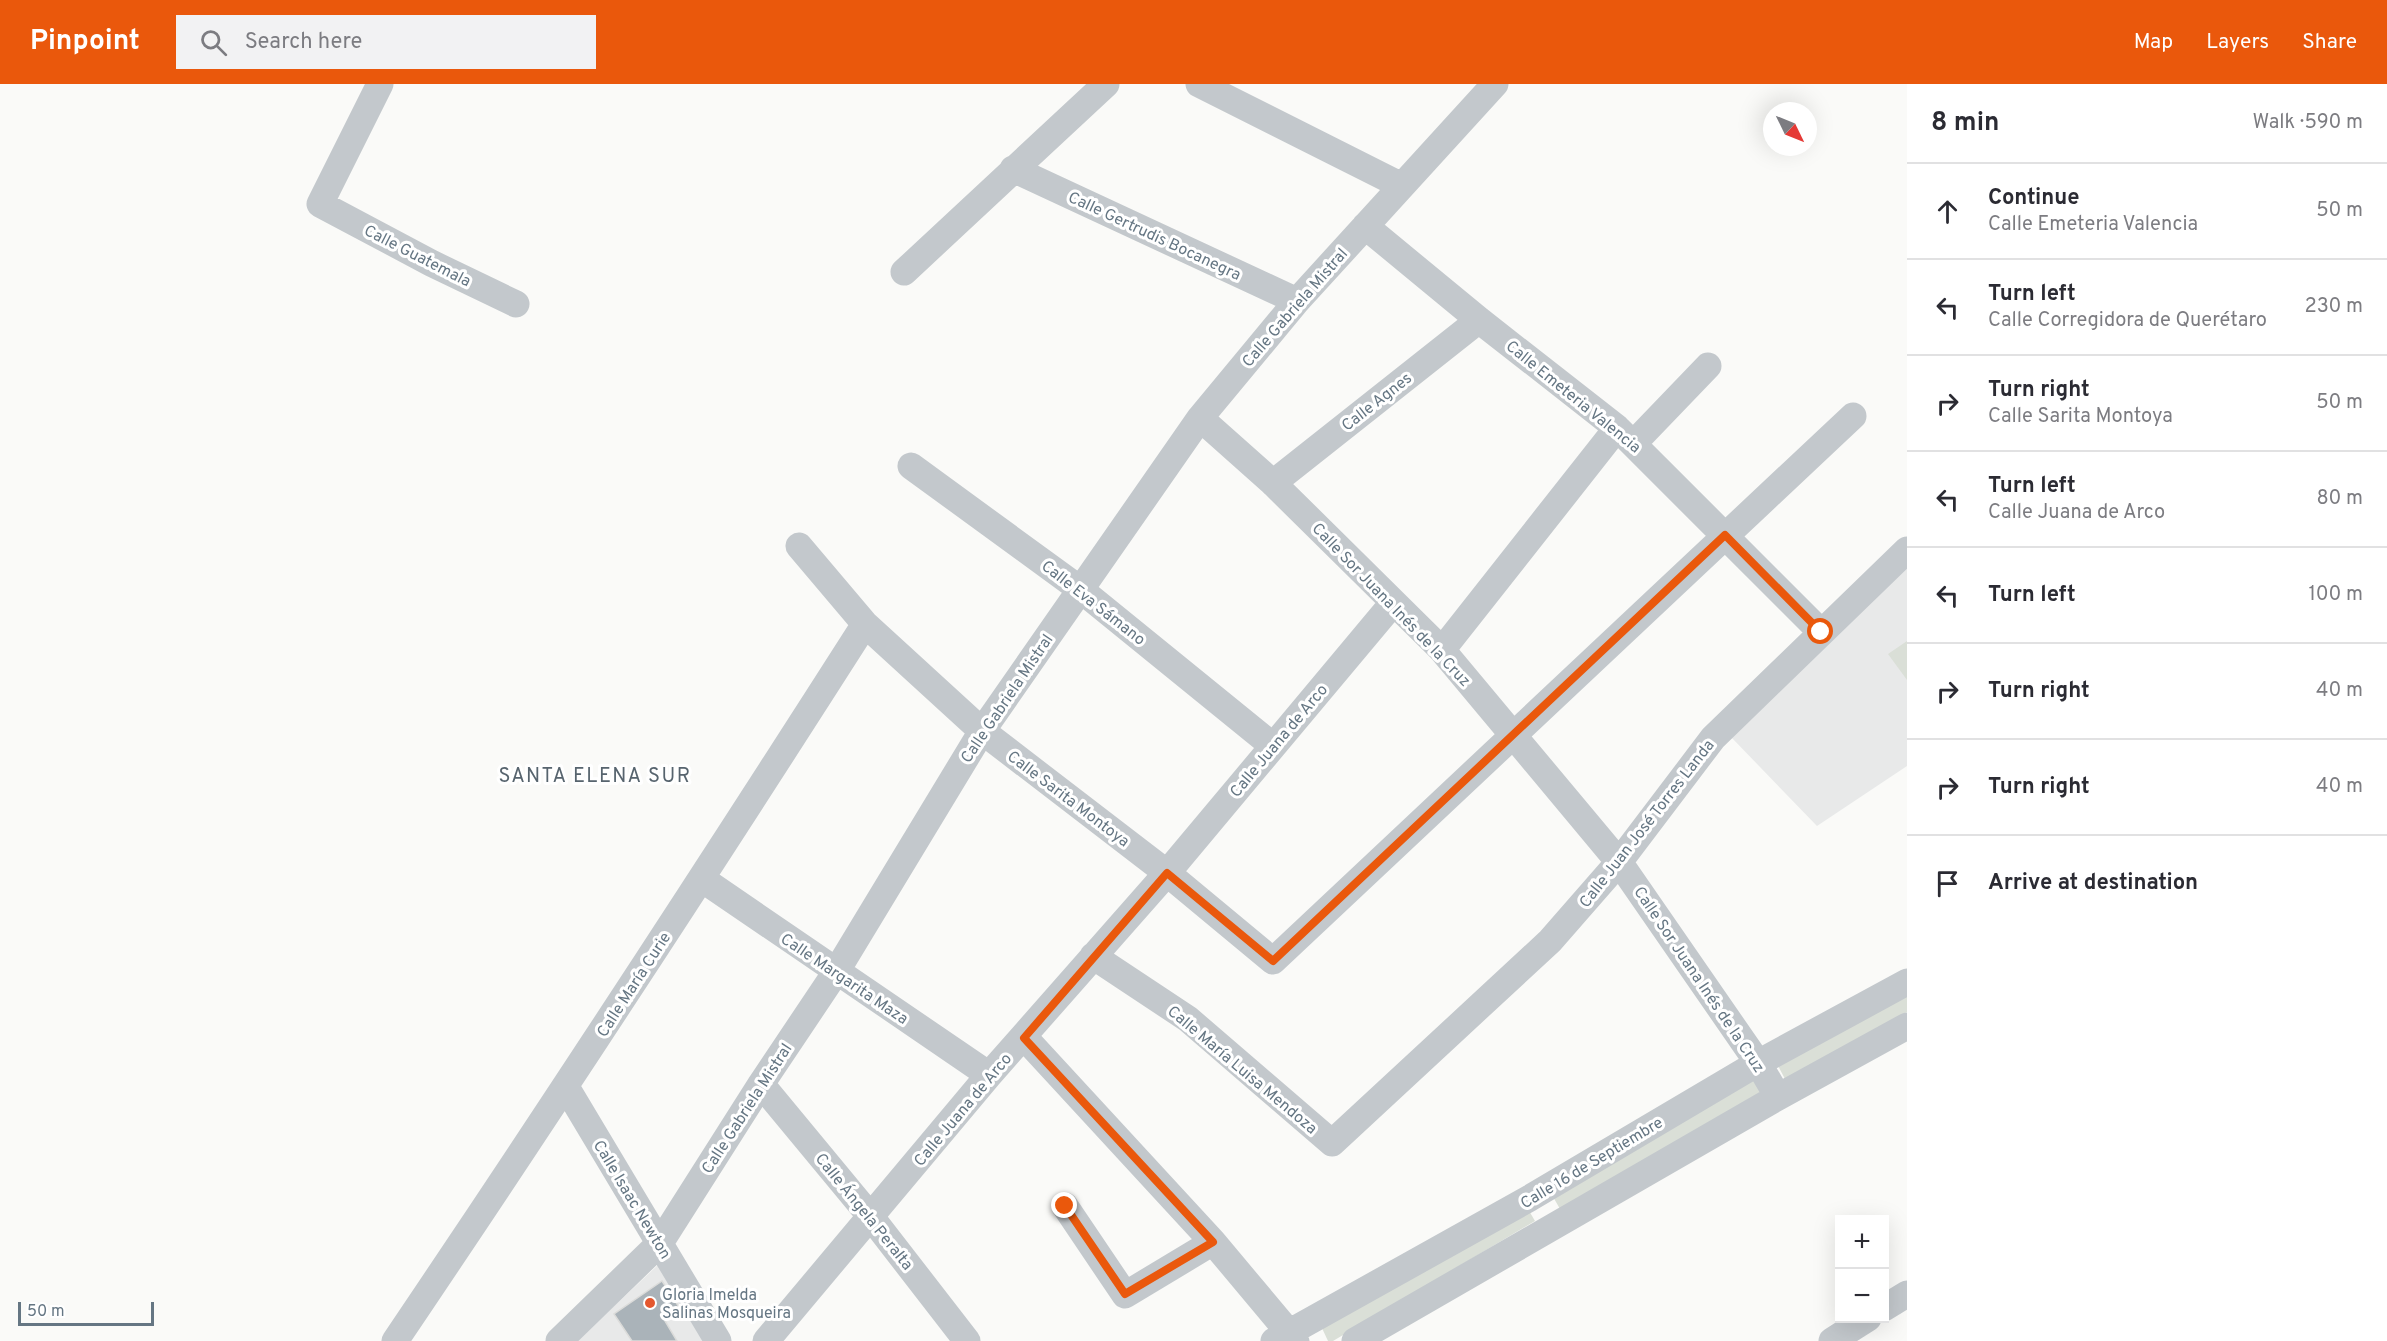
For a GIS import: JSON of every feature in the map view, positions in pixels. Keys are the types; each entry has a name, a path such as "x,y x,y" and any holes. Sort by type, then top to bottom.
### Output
{"street":[{"name":"Calle Guatemala","path":"380,84 320,204 431,263 516,304"},
{"path":"904,272 1106,84"},
{"path":"1199,84 1402,186"},
{"name":"Calle Gabriela Mistral","path":"559,1341 660,1243 761,1084 836,972 982,731 1200,418 1297,301 1495,84"},
{"name":"Calle Gertrudis Bocanegra","path":"1013,169 1297,301"},
{"name":"Calle Emeteria Valencia","path":"1365,226 1625,436 1821,632"},
{"name":"Calle Agnes","path":"1273,483 1479,320"},
{"path":"1442,650 1625,436 1708,366"},
{"path":"1514,734 1853,416"},
{"name":"Calle Sor Juana Inés de la Cruz","path":"1200,418 1273,483 1442,650 1514,734 1619,862 1758,1063 1778,1097"},
{"name":"Calle Eva Sámano","path":"911,466 1081,590 1273,746"},
{"name":"Calle Sarita Montoya","path":"800,546 865,624 982,731 1167,873 1273,961 1514,734"},
{"name":"Calle Juan José Torres Landa","path":"1332,1143 1550,941 1619,862 1713,738 1907,550"},
{"name":"Calle Juana de Arco","path":"766,1341 989,1075 1167,873 1393,603"},
{"name":"Calle María Curie","path":"395,1341 566,1087 865,624"},
{"name":"Calle Margarita Maza","path":"702,879 989,1075"},
{"name":"Calle María Luisa Mendoza","path":"1093,956 1188,1019 1332,1143"},
{"name":"Calle 16 de Septiembre","path":"1287,1338 1758,1063 1907,982"},
{"path":"1356,1341 1778,1097 1907,1026"},
{"path":"1024,1038 1213,1242 1287,1338"},
{"name":"Calle Ángela Peralta","path":"761,1084 871,1217 967,1341"},
{"name":"Calle Isaac Newton","path":"566,1087 718,1341"},
{"path":"1530,1198 1548,1232"},
{"path":"1065,1206 1125,1294 1213,1242"},
{"path":"1889,1305 1907,1294"},
{"path":"1832,1341 1860,1323"}],"shaded area":[{"path":"1907,565 1907,766 1817,826 1731,737"},
{"path":"1907,641 1907,680 1888,654"},
{"path":"1907,993 1907,1012 1785,1079 1776,1062"},
{"path":"1756,1076 1766,1089 1560,1209 1552,1195"},
{"path":"1528,1209 1535,1221 1333,1341 1328,1341 1321,1326"},
{"name":"Gloria Imelda Salinas Mosqueira","path":"659,1264 703,1341 577,1341"}],"building":[{"path":"662,1281 681,1310 665,1321 677,1341 632,1341 614,1314"}],"place":[{"name":"Gloria Imelda Salinas Mosqueira","path":"650,1303"}],"district":[{"name":"SANTA ELENA SUR","path":"595,775"}],"route":[{"path":"1065,1206 1125,1294 1213,1242 1024,1038 1167,873 1273,961 1725,535 1821,632"}]}
